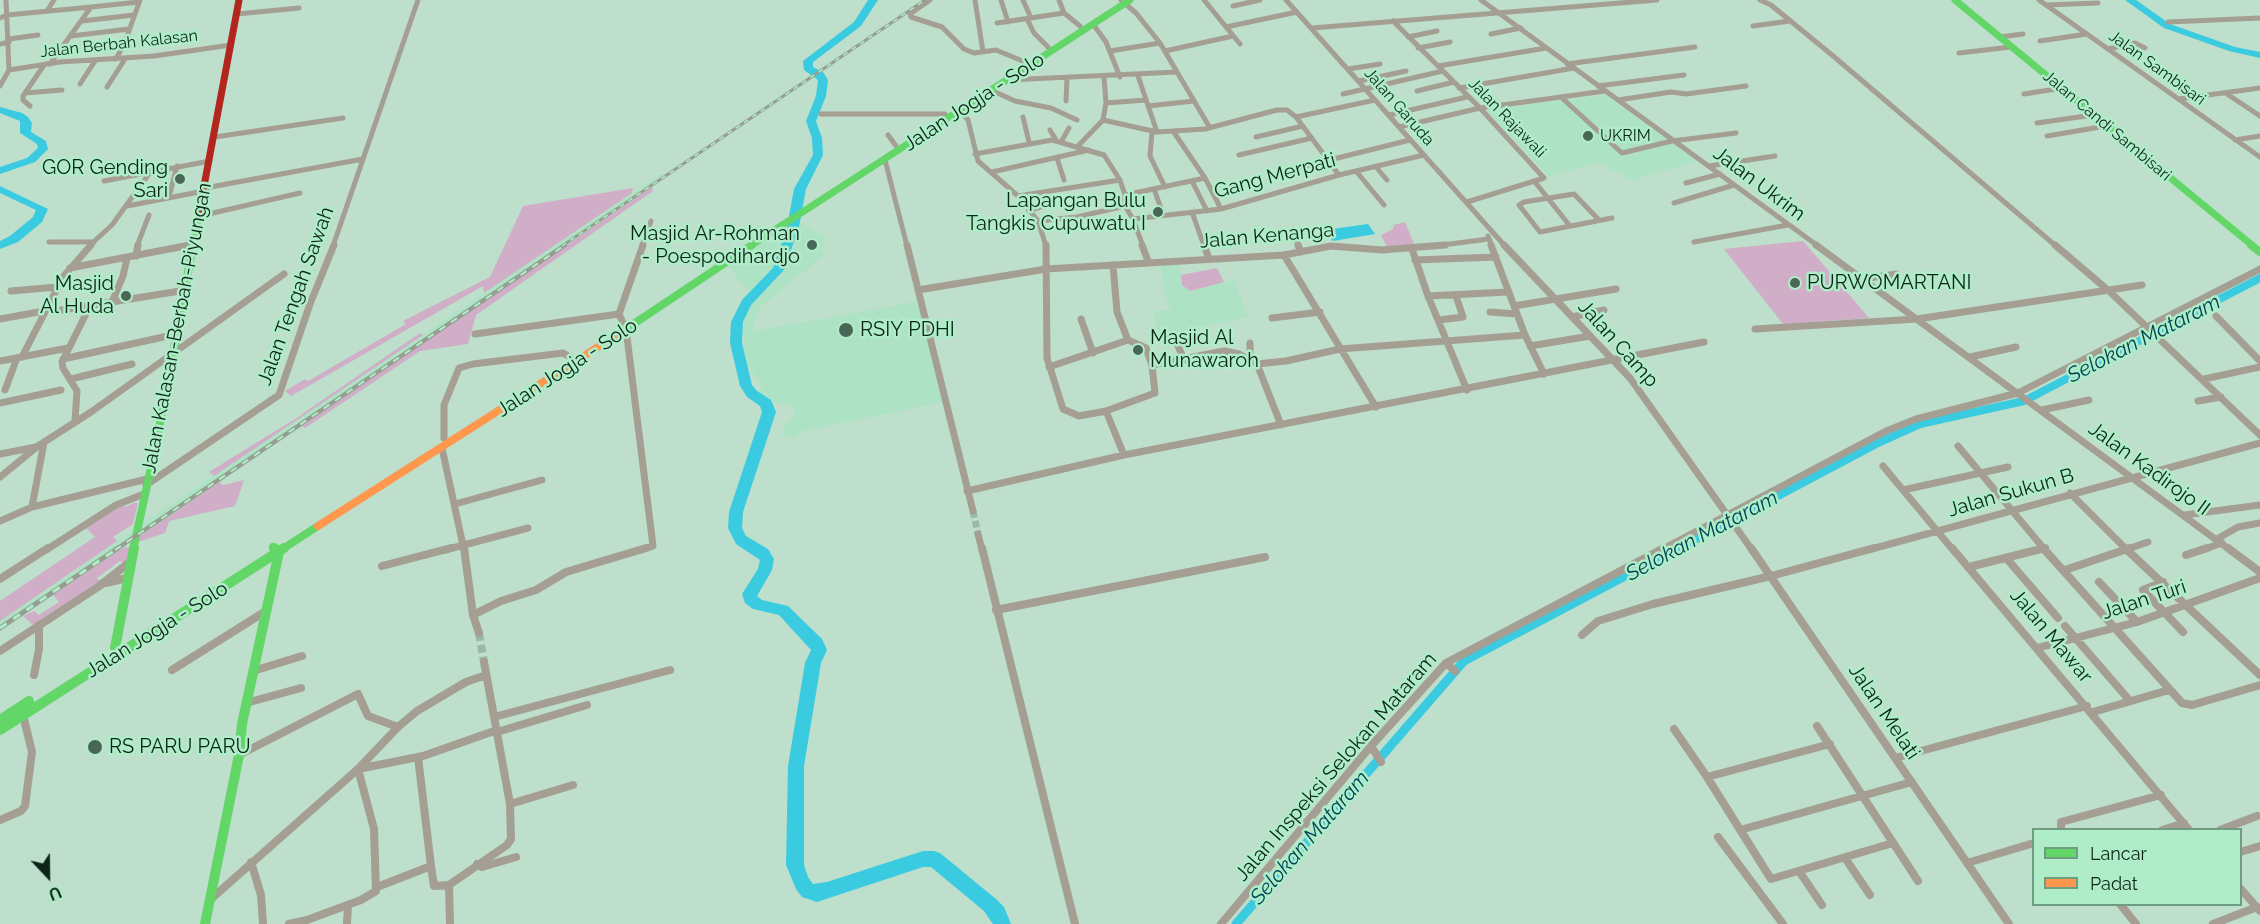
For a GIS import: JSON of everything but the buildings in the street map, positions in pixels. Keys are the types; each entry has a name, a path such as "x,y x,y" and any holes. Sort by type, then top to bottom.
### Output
{"main road":[{"name":"Jalan Kalasan-Berbah-Piyungan","path":"117,651 127,578 145,486 156,445 239,0"},
{"name":"Jalan Candi Sambisari","path":"1955,0 2260,252"},
{"name":"Jalan Jogja - Solo","path":"443,443 623,322 653,308 896,146 960,111 1093,24 1124,1"},
{"name":"Jalan Jogja - Solo","path":"804,208 885,160 945,114 1080,26 1124,1"},
{"name":"Jalan Jogja - Solo","path":"0,730 117,651 443,443 623,322"},
{"path":"205,924 276,550"},
{"name":"Jalan Jogja - Solo","path":"0,720 117,651"}],"street":[{"path":"47,11 54,0"},
{"path":"30,106 23,99 26,93 96,0"},
{"name":"Jalan Tengah Sawah","path":"145,486 279,395 310,304 339,232 418,0"},
{"path":"930,0 910,14 911,17 942,27 964,50 974,53 996,50 1025,62"},
{"path":"975,0 983,52"},
{"path":"1001,0 1008,22"},
{"path":"1023,0 1034,33 1048,47"},
{"path":"1059,0 1064,13 1080,26"},
{"path":"1204,0 1240,44"},
{"path":"1233,6 1260,0"},
{"name":"Jalan Garuda","path":"1286,0 1467,202"},
{"name":"Jalan Ukrim","path":"1481,0 2021,395"},
{"path":"1312,28 1657,0"},
{"path":"1760,0 1790,21 2109,291 2204,379 2260,435"},
{"name":"Jalan Sambisari","path":"2039,0 2259,156"},
{"path":"0,18 7,15 140,1"},
{"path":"116,59 140,1"},
{"path":"1124,1 1160,43 1210,128"},
{"path":"0,86 9,70 9,41 4,3"},
{"path":"2046,5 2098,3"},
{"path":"237,14 298,8"},
{"path":"1226,27 1297,12"},
{"path":"997,23 1064,13"},
{"path":"82,21 134,15"},
{"path":"2168,22 2260,18"},
{"name":"Jalan Rajawali","path":"1393,21 1543,175 1543,180 1467,202"},
{"path":"1753,26 1790,21"},
{"path":"1093,24 1101,33 1120,77"},
{"path":"71,36 129,28"},
{"path":"1491,34 1521,28"},
{"path":"1408,37 1437,31"},
{"path":"2000,36 2023,34"},
{"path":"2040,41 2087,34"},
{"path":"0,44 38,35"},
{"path":"1165,51 1233,36"},
{"path":"1418,48 1450,42"},
{"path":"1110,51 1160,43"},
{"path":"2108,49 2135,43 2145,48"},
{"name":"Jalan Berbah Kalasan","path":"9,70 47,64 125,59 231,45"},
{"path":"1568,64 1695,46"},
{"path":"1959,53 2010,46"},
{"path":"1343,94 1441,69 1546,48"},
{"path":"107,87 125,59"},
{"path":"81,84 95,60"},
{"path":"1348,69 1380,64"},
{"path":"1459,88 1574,68"},
{"path":"1359,81 1406,71"},
{"path":"1007,80 1104,78 1177,72"},
{"path":"1598,86 1684,75"},
{"path":"1138,76 1154,132 1150,149 1152,162 1165,187"},
{"path":"1066,101 1067,78"},
{"path":"1078,146 1101,122 1106,103 1104,78"},
{"path":"1417,91 1454,82"},
{"path":"1617,100 1671,92 1686,94 1746,86"},
{"path":"2024,94 2062,88"},
{"path":"2178,99 2260,88"},
{"path":"26,93 62,90"},
{"path":"991,90 1015,101 1050,108 1077,120"},
{"path":"1399,127 1480,108 1605,91"},
{"path":"2227,94 2260,116"},
{"path":"1389,115 1467,97"},
{"path":"1562,98 1622,153 1672,141 1736,133"},
{"path":"1296,117 1376,100"},
{"path":"1106,103 1194,101"},
{"path":"1101,122 1154,132 1173,131 1210,128 1277,110 1287,110 1296,117 1339,175"},
{"path":"960,111 968,120 978,161 1018,196 1038,221 1046,245 1045,328 1049,368 1065,412 1079,416 1106,411 1154,394 1152,365 1143,345 1128,340 1049,368"},
{"path":"821,114 945,114"},
{"path":"2037,123 2093,115"},
{"path":"1023,117 1029,142"},
{"path":"215,137 343,118"},
{"path":"1256,137 1303,126"},
{"path":"2047,136 2106,126"},
{"path":"1058,141 1069,128"},
{"path":"1050,130 1058,141"},
{"path":"1173,131 1205,178 1221,209"},
{"path":"888,135 896,146"},
{"path":"2235,140 2260,136"},
{"path":"1239,155 1312,138"},
{"path":"975,154 1041,140 1078,146 1108,158 1120,180 1125,195 1125,206 1133,219 1148,261"},
{"path":"1277,173 1410,140"},
{"path":"992,172 1090,150"},
{"name":"Gang Merpati","path":"1133,219 1221,209 1339,175 1424,155"},
{"path":"1709,166 1775,156"},
{"path":"1057,158 1064,180"},
{"path":"127,206 363,159"},
{"path":"885,160 973,511"},
{"path":"104,181 210,161"},
{"path":"170,193 177,166"},
{"path":"1376,166 1387,180"},
{"path":"4,390 57,287 70,268 127,206 151,171"},
{"path":"1356,171 1384,205"},
{"path":"1686,183 1720,174"},
{"path":"1125,195 1205,178"},
{"path":"1018,196 1120,180"},
{"path":"1192,181 1207,211"},
{"path":"1535,182 1570,226"},
{"path":"1674,203 1734,185"},
{"path":"1154,189 1163,214"},
{"path":"200,216 300,193"},
{"path":"1599,220 1576,195 1548,197 1519,205 1540,232 1612,218"},
{"name":"Jalan Camp","path":"1467,202 1482,223 1613,360 1643,395 1731,522"},
{"path":"1029,211 1050,204"},
{"path":"1038,221 1077,217 1125,206"},
{"path":"1192,212 1209,259"},
{"path":"136,256 138,242 149,215"},
{"path":"473,615 501,601 536,590 566,572 653,546 623,322 651,221"},
{"path":"1482,223 1525,335 1544,374"},
{"path":"1694,242 1788,225"},
{"path":"1293,230 1301,252"},
{"name":"Jalan Kenanga","path":"918,290 1046,269 1148,261 1284,255 1331,246 1382,250 1412,249 1489,239"},
{"path":"48,243 94,242"},
{"path":"70,268 194,244"},
{"path":"1412,249 1428,296 1467,390"},
{"path":"1284,255 1376,407"},
{"path":"1415,260 1496,257"},
{"path":"112,302 128,258"},
{"path":"1113,265 1117,312 1128,340"},
{"name":"Jalan Inspeksi Selokan Mataram","path":"1221,924 1372,748 1450,667 1731,522 1886,431 1916,419 2021,395 2260,269"},
{"path":"0,477 75,421 284,274"},
{"path":"1861,279 1897,274"},
{"path":"1755,330 1917,319 2142,285"},
{"path":"11,291 57,287"},
{"path":"1514,306 1616,289"},
{"path":"56,311 186,290"},
{"path":"1428,296 1509,292"},
{"path":"1439,320 1463,317 1456,296"},
{"path":"75,421 78,391 63,368 63,359 90,306"},
{"path":"1572,317 1604,310"},
{"path":"0,319 44,311"},
{"path":"1272,318 1320,312"},
{"path":"1490,312 1517,314"},
{"path":"2216,316 2260,361"},
{"path":"1081,319 1093,353"},
{"path":"475,334 623,322"},
{"path":"63,359 177,334"},
{"path":"1152,365 1224,351 1239,354 1257,364 1286,361 1340,349 1447,339 1525,335"},
{"path":"1174,336 1184,360"},
{"path":"1530,346 1590,336"},
{"path":"967,491 1124,455 1704,342"},
{"path":"1250,343 1250,360"},
{"path":"1970,357 2016,347"},
{"path":"0,361 68,348"},
{"path":"479,633 473,615 464,546 443,443 444,405 459,368 473,364 563,353 570,357"},
{"path":"71,379 132,364"},
{"path":"1257,364 1281,425"},
{"path":"2204,379 2260,367"},
{"path":"0,402 61,390"},
{"name":"Jalan Kadirojo II","path":"2021,395 2260,572"},
{"path":"2198,401 2221,397"},
{"path":"2042,410 2089,400"},
{"path":"1106,411 1124,455"},
{"name":"Jalan Sukun B","path":"1582,635 1598,621 1653,604 1771,576 2260,443"},
{"path":"32,507 42,445"},
{"path":"0,454 42,445"},
{"path":"1958,446 1978,473 2182,703 2192,705 2260,685"},
{"name":"Jalan Mawar","path":"1883,466 2187,826"},
{"path":"1903,490 2008,467"},
{"path":"455,504 542,480"},
{"path":"0,522 32,507 145,486"},
{"path":"0,579 145,486"},
{"path":"2070,493 2260,675"},
{"path":"2185,516 2260,505"},
{"name":"Jalan Melati","path":"1731,522 1771,576 2009,924"},
{"path":"2186,555 2219,541 2238,527 2260,523"},
{"path":"382,566 528,528"},
{"path":"978,534 1075,924"},
{"path":"2065,570 2148,542"},
{"path":"1969,567 2045,548"},
{"path":"996,610 1265,557"},
{"path":"2007,559 2058,618"},
{"path":"0,651 130,562"},
{"path":"98,586 127,578"},
{"name":"Jalan Turi","path":"2037,648 2137,622 2260,578"},
{"path":"2099,582 2137,622"},
{"path":"2163,582 2143,590 2183,632"},
{"path":"172,670 266,611"},
{"path":"34,675 39,649 39,625"},
{"path":"2065,626 2130,701"},
{"path":"253,671 302,656"},
{"path":"418,757 434,886 449,885 510,841 510,804 484,662"},
{"path":"494,717 670,670"},
{"path":"210,900 358,769 398,727 438,697 466,682 486,675"},
{"path":"246,703 301,688"},
{"path":"1895,759 2169,690"},
{"path":"239,754 358,694 368,716 398,727"},
{"path":"358,769 454,747 497,731 587,705"},
{"path":"0,820 21,811 25,806 32,753 23,715"},
{"path":"1817,726 1918,881"},
{"path":"1674,729 1771,879 1893,843"},
{"path":"1707,777 1830,744"},
{"path":"1372,748 1381,762"},
{"path":"289,924 307,920 374,894 377,887 374,829 358,769"},
{"path":"1740,830 1912,782"},
{"path":"510,804 573,785"},
{"path":"2060,828 2059,823 2063,821 2161,795"},
{"path":"2225,828 2257,816"},
{"path":"1718,837 1783,924"},
{"path":"1967,863 2032,844"},
{"path":"2242,852 2260,846"},
{"path":"477,864 482,867 516,857"},
{"path":"1845,858 1870,895"},
{"path":"251,862 261,895 262,924"},
{"path":"377,887 431,866"},
{"path":"1799,871 1822,904"},
{"path":"449,885 450,924"},
{"path":"2213,924 2258,909 2242,889"},
{"path":"347,924 348,905"},
{"path":"2122,906 2136,924"}],"shaded area":[{"name":"UKRIM","path":"1607,95 1697,161 1632,180 1598,163 1549,176 1488,112 1490,109"},
{"path":"662,173 660,182 139,537 142,524"},
{"path":"652,187 653,191 476,315 468,344 420,351 305,428 302,426"},
{"path":"633,188 632,193 484,293 483,286 291,396 285,391 305,379 308,381 406,324 403,321 490,277 523,206"},
{"name":"RSIY PDHI","path":"798,222 826,237 822,247 824,255 803,273 794,276 793,280 760,307 754,322 755,331 919,301 943,402 802,431 795,438 782,436 784,425 795,417 792,406 775,403 755,392 763,388 749,366 744,349 744,328 746,313 755,299 782,275 788,260 780,259 775,272 753,293 742,285 728,264"},
{"path":"1405,222 1416,248 1388,249 1381,235 1393,229 1394,225"},
{"name":"PURWOMARTANI","path":"1803,241 1869,318 1783,324 1724,249"},
{"path":"1178,264 1182,285 1190,291 1234,280 1248,317 1161,336 1152,312 1171,309 1165,295 1161,265"},
{"path":"1217,268 1224,282 1190,291 1182,285 1181,275"},
{"path":"420,333 423,335 214,476 209,472 295,419"},
{"path":"244,480 235,506 169,521 165,533 138,542 139,537 219,482 223,485"},
{"path":"138,503 133,524 113,537 117,541 0,621 0,601 95,537 85,527 124,504 125,507"},
{"path":"132,532 130,543 0,631 0,621"},
{"path":"124,547 130,548 127,560 123,563 120,561 97,578 101,582 34,626 23,616 34,611 39,615 59,602 53,595"}],"water":[{"path":"1368,224 1375,234 1333,241 1325,230"}],"waterway":[{"path":"873,0 858,24 808,61 808,68 819,74 823,80 821,96 811,121 817,138 818,155 800,189 793,227 778,270 746,303 737,322 736,343 746,386 752,394 766,403 769,412 736,512 735,528 741,540 763,553 767,559 765,570 749,594 750,599 758,605 783,610 817,644 819,650 813,663 796,766 795,865 802,883 808,891 817,893 923,859 934,859 990,905 998,913 1002,924"},
{"path":"2130,0 2167,26 2232,49 2260,55"},
{"path":"0,110 24,119 27,123 25,133 42,143 43,149 31,160 0,171"},
{"path":"0,189 42,209 38,219 14,239 0,245"},
{"name":"Selokan Mataram","path":"1676,550 1880,442 1920,424 2024,401 2260,278"},
{"name":"Selokan Mataram","path":"1236,924 1464,661 1678,548"}],"tunnel":[{"path":"973,511 978,534"},
{"path":"479,633 484,662"}],"railway":[{"path":"562,246 925,0"},
{"path":"115,550 565,245"},
{"path":"0,628 118,548"}],"traffic: fast":[{"path":"623,331 782,225 1130,0"},
{"path":"1955,0 2260,252"},
{"path":"120,654 115,648 127,578 156,445 198,218"},
{"path":"0,730 318,526"},
{"path":"205,924 239,755 242,724 279,552 273,547"},
{"path":"0,720 29,701"}],"traffic: slow":[{"path":"318,526 623,331"}],"traffic: jam":[{"path":"198,218 239,0"}],"place":[{"name":"UKRIM","path":"1588,136"},
{"name":"GOR Gending Sari","path":"180,179"},
{"name":"Lapangan Bulu Tangkis Cupuwatu I","path":"1158,212"},
{"name":"Masjid Ar-Rohman - Poespodihardjo","path":"812,245"},
{"name":"PURWOMARTANI","path":"1795,283"},
{"name":"Masjid Al Huda","path":"126,296"},
{"name":"RSIY PDHI","path":"846,330"},
{"name":"Masjid Al Munawaroh","path":"1138,350"},
{"name":"RS PARU PARU","path":"95,747"}]}
